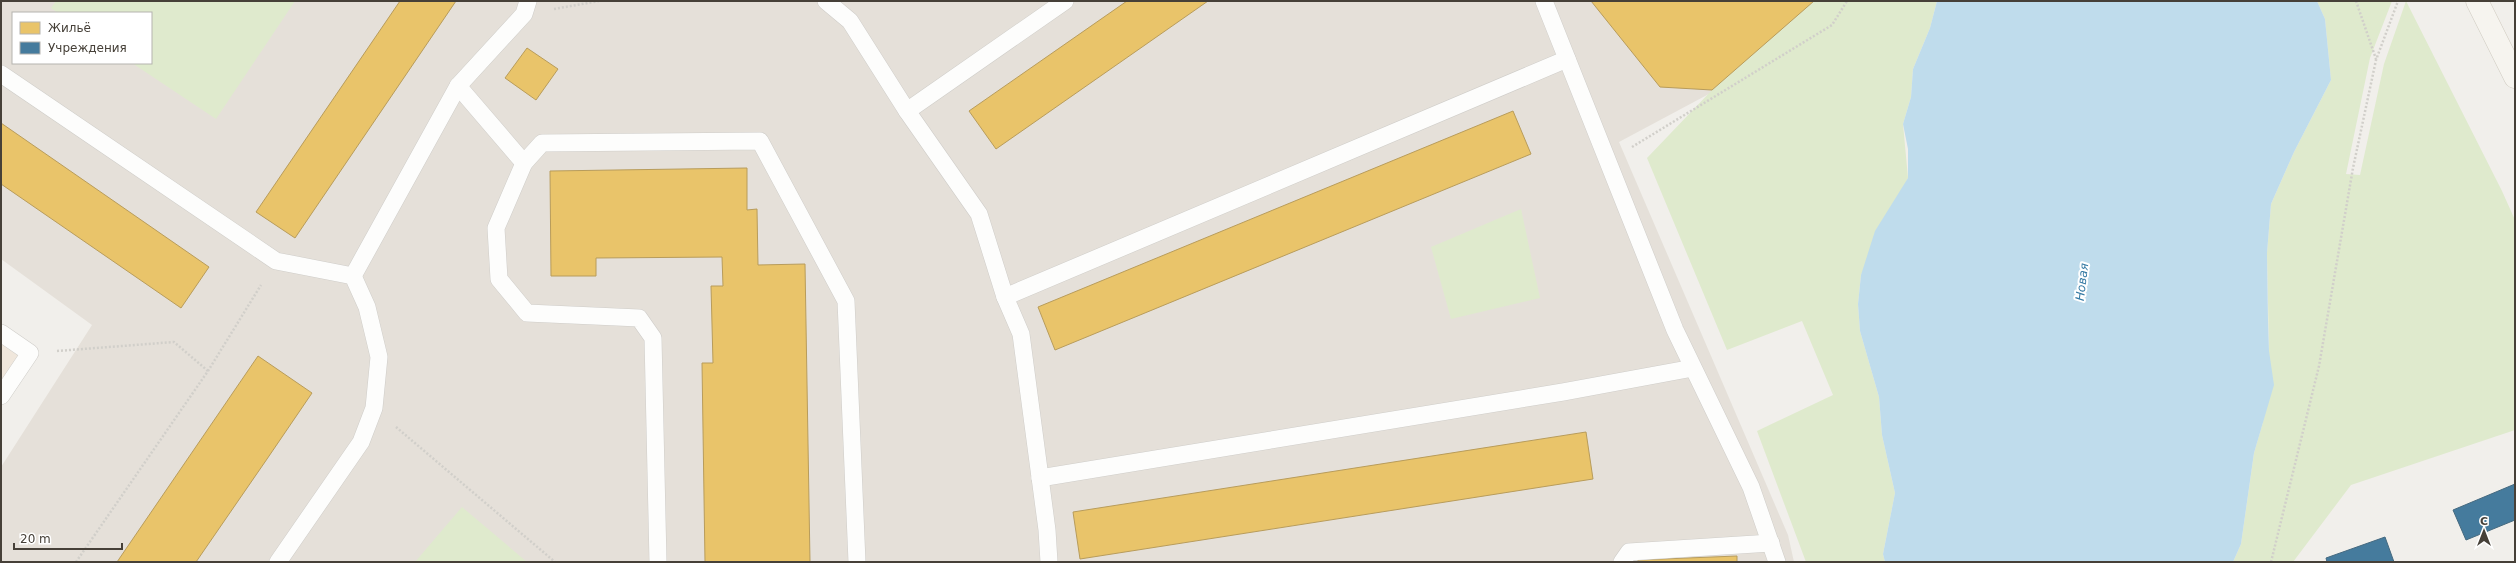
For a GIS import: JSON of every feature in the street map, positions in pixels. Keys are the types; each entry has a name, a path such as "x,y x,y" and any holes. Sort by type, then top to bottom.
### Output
{"street":[{"path":"2477,1 2515,77"}],"lane":[{"path":"826,1 850,21 907,111 979,214 1005,297 1021,334 1040,478 1049,562"},
{"path":"907,111 1064,1"},
{"path":"1544,1 1610,160 1676,330 1750,487 1777,562"},
{"path":"353,276 458,86 526,7"},
{"path":"1005,297 1567,59"},
{"path":"1,74 276,261 353,276"},
{"path":"458,86 524,163"},
{"path":"658,562 652,338 639,318 527,313 499,279 496,228 524,163 542,143 760,141 846,301 857,562"},
{"path":"278,562 361,442 374,408 379,357 367,307 353,276"},
{"path":"1,333 30,352 1,396"},
{"path":"1040,478 1563,392 1693,368"},
{"path":"1622,562 1629,552 1771,543"}],"path":[{"path":"526,7 599,1"},
{"path":"1610,160 1832,25 1846,1"},
{"path":"2356,1 2376,60"},
{"path":"2271,562 2318,366 2354,168 2376,60 2398,1"},
{"path":"76,562 208,371 276,261"},
{"path":"30,352 174,342 208,371"},
{"path":"374,408 555,562"}],"shaded area":[{"path":"1,1 1845,1 1782,55 1619,142 1788,535 1794,562 1,562 1,467 92,325 1,259"},
{"path":"1,332 32,352 1,395"}],"green space":[{"path":"56,1 295,1 216,119 134,64 152,64 152,12 57,12 51,8"},
{"path":"1814,1 1937,1 1930,28 1913,69 1911,97 1903,124 1908,178 1861,275 1858,304 1860,331 1879,397 1882,435 1895,493 1883,554 1885,562 1806,562 1757,431 1833,395 1802,321 1727,350 1647,158 1712,90"},
{"path":"2317,1 2392,1 2370,58 2346,174 2360,175 2384,64 2406,1 2502,191 2515,220 2515,430 2351,485 2293,562 2233,562 2241,544 2254,453 2263,422 2269,351 2267,253 2271,204 2294,152 2331,80 2325,19"},
{"path":"1521,209 1540,298 1451,319 1431,247"},
{"path":"462,507 527,562 415,562"}],"water":[{"name":"Новая","path":"1937,1 2317,1 2325,19 2331,80 2294,152 2271,204 2267,253 2268,320 2269,351 2274,385 2254,453 2241,544 2233,562 1885,562 1883,554 1895,493 1882,435 1879,397 1860,331 1858,304 1861,275 1875,231 1908,178 1908,149 1903,124 1911,97 1913,69 1930,28"}],"building: Жильё":[{"path":"400,1 456,1 295,238 256,212"},
{"path":"1127,1 1208,1 996,149 969,111"},
{"path":"1591,1 1814,1 1712,90 1660,87"},
{"path":"527,48 558,69 536,100 505,78"},
{"path":"1513,111 1531,154 1055,350 1038,307"},
{"path":"1,123 209,267 181,308 1,184"},
{"path":"747,168 747,210 757,209 758,265 805,264 810,562 705,562 702,363 713,363 711,286 723,286 722,257 596,258 596,276 551,276 550,171"},
{"path":"258,356 312,393 267,459 196,562 117,562"},
{"path":"1586,432 1593,479 1080,559 1073,512"},
{"path":"1737,556 1737,562 1638,562 1638,560"}],"building: Учреждения":[{"path":"2515,484 2515,520 2466,540 2453,510"},
{"path":"2385,537 2394,562 2327,562 2326,558"}]}
